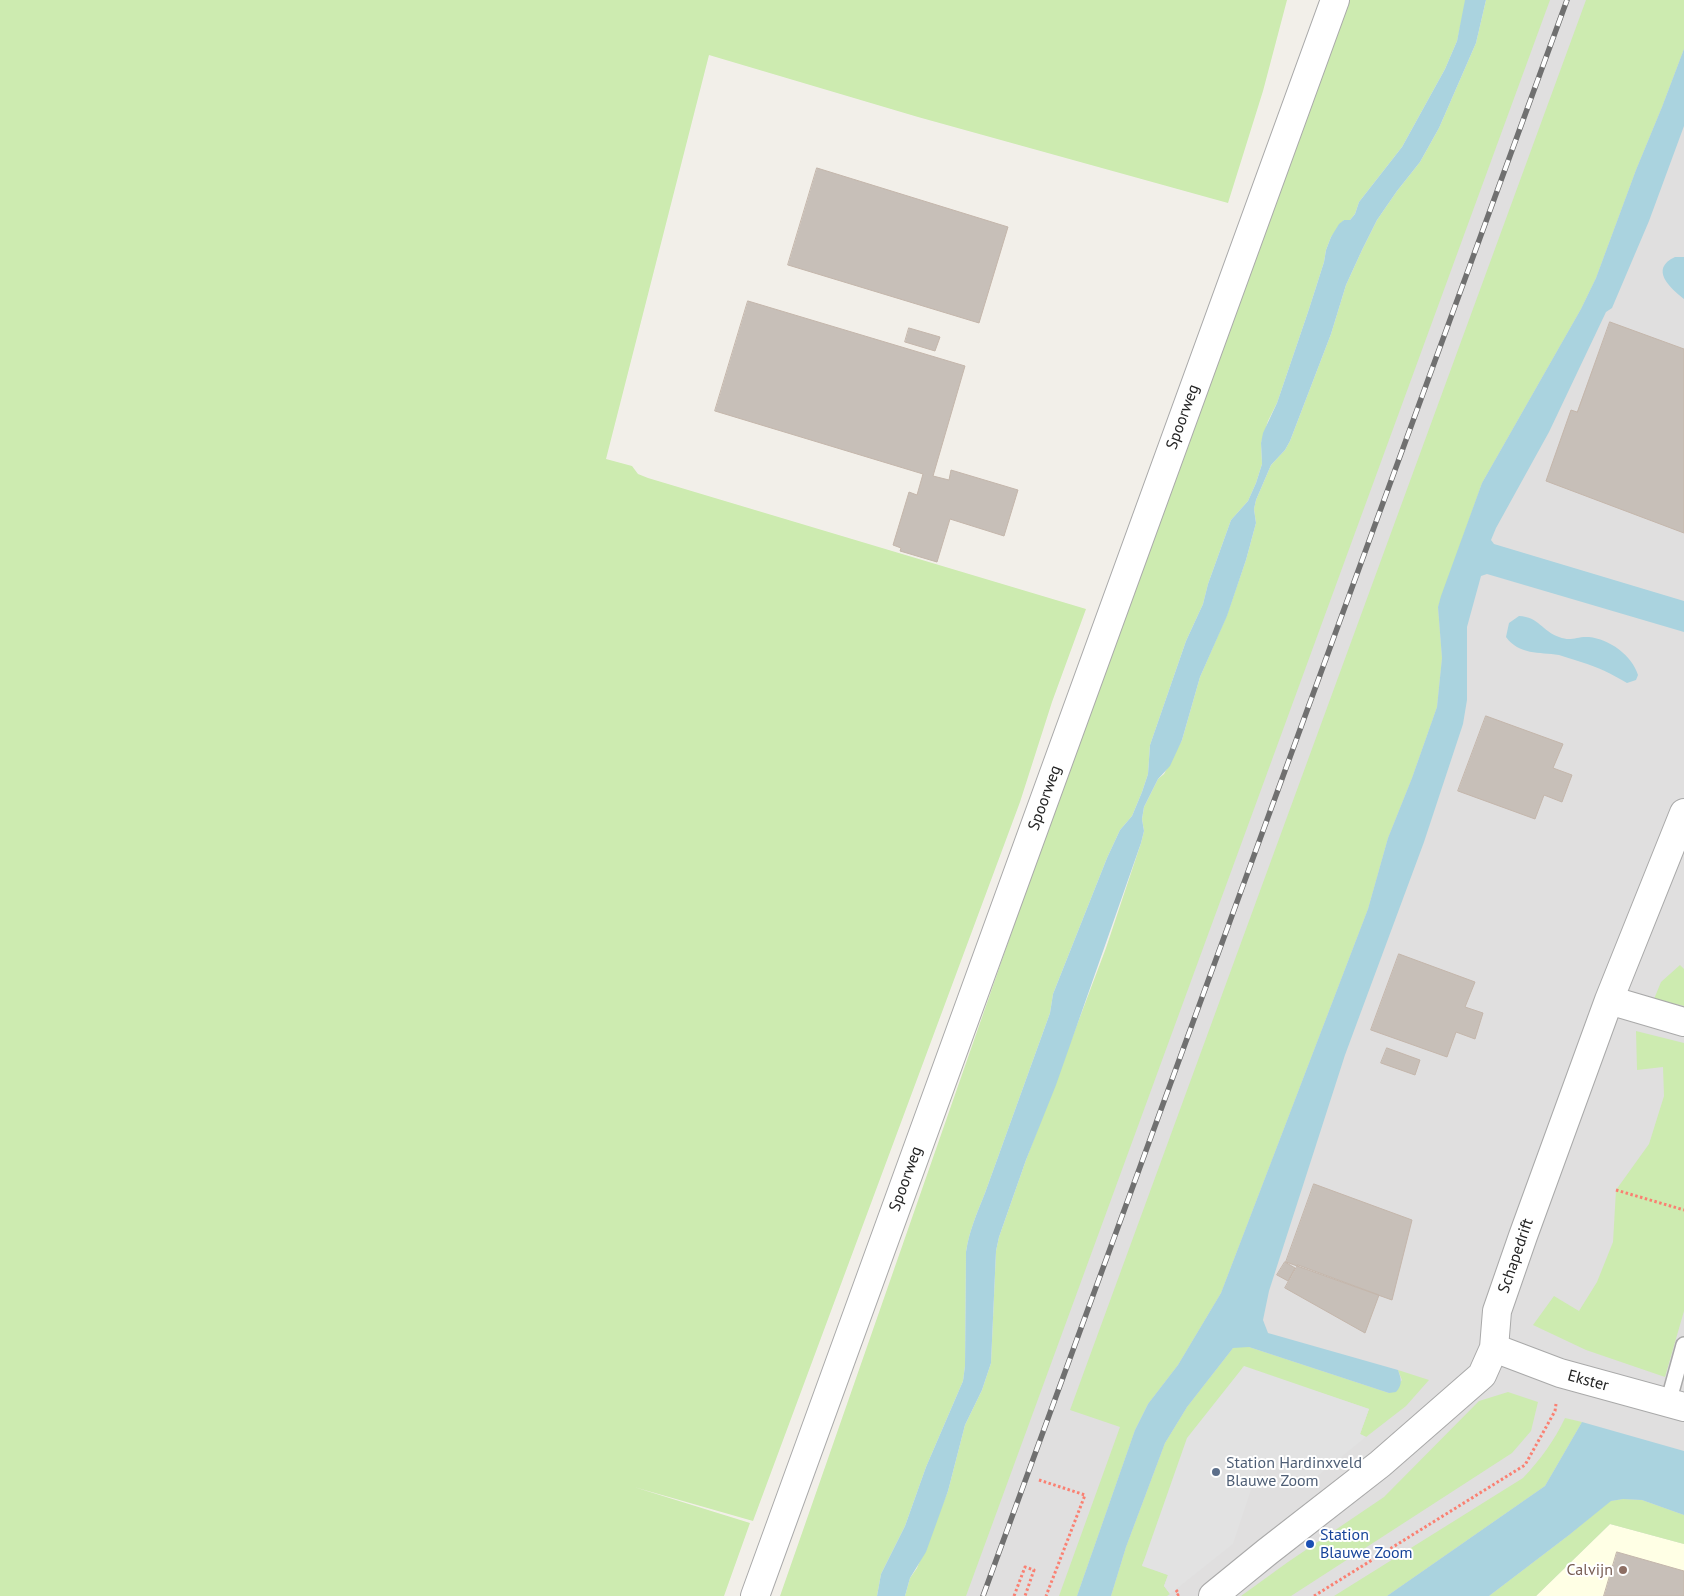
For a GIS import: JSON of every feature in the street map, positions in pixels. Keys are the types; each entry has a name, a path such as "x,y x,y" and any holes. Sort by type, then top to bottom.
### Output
{"street":[{"name":"Spoorweg","path":"755,1596 1334,0"},
{"name":"Schapedrift","path":"1213,1596 1388,1458 1482,1375 1494,1348 1497,1311 1523,1236 1609,1000 1684,813"},
{"path":"1609,1000 1684,1022"},
{"name":"Ekster","path":"1494,1348 1560,1373 1676,1405"}],"lane":[{"path":"1676,1405 1684,1345"}],"path":[{"path":"1616,1190 1684,1210"},
{"path":"1314,1596 1525,1465 1555,1411 1560,1373"},
{"path":"1039,1480 1084,1495 1046,1596"},
{"path":"1014,1596 1025,1568 1034,1570 1025,1596"},
{"path":"1176,1590 1179,1594 1176,1596"}],"shaded area":[{"path":"1520,0 1684,0 1684,1596 938,1596"},
{"name":"Station Hardinxveld Blauwe Zoom","path":"1244,1366 1369,1409 1360,1434 1366,1437 1310,1482 1260,1463 1233,1544 1170,1594 1164,1586 1168,1575 1142,1566 1187,1438"},
{"name":"Calvijn","path":"1610,1524 1684,1544 1684,1596 1536,1596"}],"green space":[{"path":"0,0 1287,0 1263,91 1228,203 918,117 709,55 606,459 632,466 638,474 648,478 1086,609 1052,702 1020,802 753,1521 634,1487 750,1523 724,1596 0,1596"},
{"path":"1337,0 1465,0 1465,5 1457,41 1445,69 1402,147 1359,202 1355,214 1350,220 1344,220 1331,237 1326,250 1309,309 1277,403 1268,421 1261,443 1262,464 1256,483 1248,501 1231,520 1208,584 1203,604 1186,641 1150,745 1148,774 1142,792 1132,816 1120,830 1107,858 1053,994 1050,1013 974,1222 966,1252 965,1366 963,1381 926,1467 905,1526 881,1574 877,1596 780,1596"},
{"path":"1486,0 1550,0 966,1596 905,1596 910,1578 917,1568 948,1491 965,1425 982,1390 991,1363 996,1251 999,1237 1106,948 1141,843 1144,831 1142,819 1144,807 1158,779 1164,774 1182,740 1200,677 1227,615 1246,560 1256,523 1254,509 1256,500 1271,465 1285,450 1290,441 1331,334 1346,285 1377,220 1420,162 1439,128 1476,43"},
{"path":"1586,0 1684,0 1684,49 1596,278 1581,309 1482,483 1438,607 1442,658 1437,707 1388,838 1368,909 1221,1293 1178,1365 1148,1404 1135,1430 1077,1596 1059,1596 1120,1427 1070,1410"},
{"path":"1680,965 1684,969 1684,1006 1654,999 1661,982"},
{"path":"1636,1031 1684,1043 1684,1311 1665,1377 1586,1350 1533,1325 1554,1296 1579,1311 1597,1282 1613,1242 1616,1190 1649,1144 1664,1096 1663,1067 1637,1070"},
{"path":"1239,1346 1249,1347 1389,1393 1402,1380 1398,1370 1429,1380 1406,1406 1366,1437 1360,1434 1369,1409 1243,1367 1142,1565 1168,1575 1164,1586 1170,1594 1167,1596 1111,1596 1126,1547 1165,1443 1187,1407 1233,1348"},
{"path":"1508,1392 1538,1402 1531,1431 1512,1453 1291,1596 1241,1596 1384,1497 1479,1401"},
{"path":"1565,1418 1582,1422 1545,1486 1387,1596 1334,1596 1523,1478 1547,1450"},
{"path":"1623,1499 1642,1500 1684,1515 1684,1544 1610,1524 1536,1596 1489,1596 1610,1501"}],"water":[{"path":"1465,0 1486,0 1476,43 1439,128 1420,162 1377,220 1346,285 1331,334 1290,441 1285,450 1271,465 1256,500 1254,509 1256,523 1246,560 1227,616 1200,677 1182,740 1170,766 1158,779 1144,807 1142,819 1144,831 1141,843 1056,1085 1026,1160 999,1237 996,1251 991,1363 982,1390 965,1425 948,1491 926,1552 910,1578 905,1596 877,1596 881,1574 905,1526 926,1467 963,1381 965,1366 966,1252 974,1222 1050,1013 1053,994 1107,858 1120,830 1132,816 1142,792 1148,774 1150,745 1186,641 1203,604 1208,584 1231,520 1248,501 1256,483 1262,464 1261,443 1263,433 1277,403 1309,309 1326,250 1339,224 1344,220 1350,220 1355,214 1359,202 1402,147 1445,69 1457,41"},
{"path":"1684,49 1684,126 1649,221 1612,308 1606,312 1549,432 1491,540 1494,544 1684,601 1684,632 1487,574 1481,576 1467,627 1467,700 1463,724 1424,842 1345,1055 1269,1291 1263,1320 1268,1333 1398,1370 1401,1379 1400,1386 1396,1392 1389,1393 1249,1347 1233,1348 1187,1407 1165,1443 1126,1547 1111,1596 1077,1596 1135,1430 1148,1404 1178,1365 1221,1293 1368,909 1388,838 1437,707 1442,658 1438,607 1482,483 1581,309 1596,278"},
{"path":"1675,257 1684,257 1684,299 1664,278 1663,267"},
{"path":"1519,616 1531,619 1553,634 1563,638 1597,638 1612,645 1631,661 1638,675 1636,680 1627,683 1587,664 1559,655 1530,652 1517,647 1506,637 1509,623"},
{"path":"1582,1422 1684,1451 1684,1515 1642,1500 1623,1499 1611,1501 1489,1596 1387,1596 1545,1486"}],"building":[{"path":"817,168 1008,227 979,323 788,265"},
{"path":"748,301 965,366 933,476 949,480 951,470 1018,490 1004,536 950,519 937,562 900,551 901,548 893,545 909,492 917,495 923,474 715,411"},
{"path":"1610,322 1684,349 1684,533 1546,481 1571,410 1577,412"},
{"path":"909,328 940,337 935,351 905,342"},
{"path":"1486,716 1563,744 1553,768 1572,775 1562,802 1544,795 1535,819 1458,791"},
{"path":"1399,954 1475,982 1465,1007 1483,1013 1475,1039 1456,1032 1447,1057 1371,1030"},
{"path":"1387,1048 1420,1060 1415,1075 1381,1063"},
{"path":"1314,1184 1412,1220 1392,1300 1286,1262"},
{"path":"1285,1262 1295,1268 1288,1281 1277,1275"},
{"path":"1298,1265 1379,1295 1365,1333 1285,1288"},
{"path":"1617,1552 1684,1571 1684,1596 1604,1596"}],"railway":[{"path":"983,1596 1567,0"}],"place":[{"name":"Station Hardinxveld Blauwe Zoom","path":"1216,1472"},
{"name":"Station Blauwe Zoom","path":"1310,1544"},
{"name":"Calvijn","path":"1623,1570"}]}
